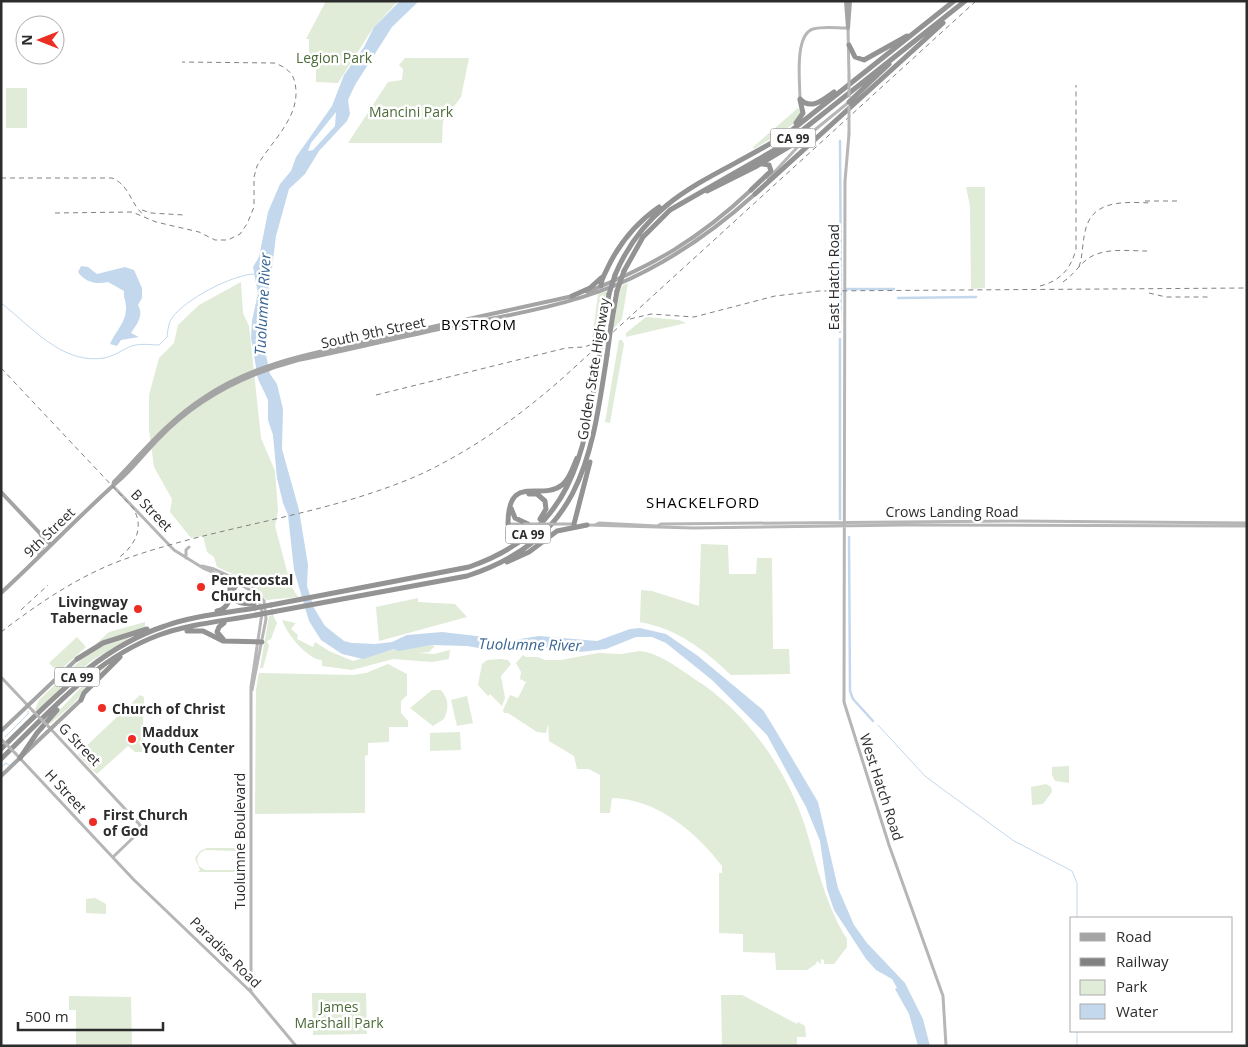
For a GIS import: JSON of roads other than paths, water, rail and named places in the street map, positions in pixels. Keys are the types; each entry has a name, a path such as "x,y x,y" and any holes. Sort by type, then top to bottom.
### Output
{"highway":[{"name":"Golden State Highway","path":"254,606 349,591 469,567 499,554 541,523 562,496 577,469 584,447 609,294 615,274 627,250 647,222 667,204 687,190 778,140 851,78 925,26 954,1"},
{"name":"Golden State Highway","path":"1,759 84,679 106,662 151,638 179,630 450,580 487,569 524,548 556,518 580,480 596,428 617,291 634,251 648,231 670,210 686,199 785,144 963,3"},
{"path":"753,192 933,34 963,3"},
{"path":"849,45 856,57 866,59 925,26"},
{"path":"849,102 912,43"},
{"path":"800,99 806,104 815,104 851,78"},
{"path":"778,140 801,119 803,113 800,99"},
{"path":"794,106 802,107"},
{"path":"686,199 755,167 812,132"},
{"path":"753,192 771,171 768,164 755,167"},
{"path":"572,296 593,286 603,276 615,252 630,231 650,213 687,190"},
{"path":"603,276 603,288"},
{"path":"574,524 596,428"},
{"path":"510,524 508,506 513,499 530,490 552,490 561,486 567,480 584,447"},
{"path":"510,524 514,502 527,494 537,494 544,499 545,511 529,533"},
{"path":"511,511 514,518 524,524 531,524"},
{"path":"578,513 582,521 591,525"},
{"path":"487,569 529,552 557,531 591,525"},
{"path":"222,576 229,582 232,597 237,602 254,606"},
{"path":"187,620 224,609 228,603 233,580"},
{"name":"CA 99","path":"1,749 95,662 129,640 166,625 254,606"},
{"path":"229,640 218,635 220,626 256,616"},
{"path":"77,659 112,640 166,625"},
{"path":"151,638 196,630 203,631 220,640 260,642"},
{"path":"81,700 84,693 111,664 144,641"},
{"path":"20,758 42,726 84,679"}],"main road":[{"name":"East Hatch Road","path":"844,525 844,181 849,134 851,78 848,1"},
{"path":"800,99 801,41 808,31 819,28 848,28"},
{"path":"753,192 812,132 849,102"},
{"path":"837,112 843,110 849,116"},
{"name":"South 9th Street","path":"142,454 172,425 212,396 251,375 298,360 549,306 646,271 699,238 753,192"},
{"name":"South 9th Street","path":"142,454 170,423 210,393 250,373 292,358 603,288 699,238"},
{"path":"638,271 646,271"},
{"name":"9th Street","path":"1,593 113,486 142,454"},
{"name":"B Street","path":"113,486 174,550"},
{"path":"1,492 52,545"},
{"path":"930,525 943,522"},
{"name":"Crows Landing Road","path":"531,524 574,524 642,528 657,526 786,526 943,522 1222,526 1247,524"},
{"path":"1018,525 1036,522"},
{"name":"Crows Landing Road","path":"657,526 769,528 801,524 1059,525 1091,522 1247,524"},
{"path":"1101,525 1117,522"},
{"path":"1156,525 1176,522"},
{"path":"1183,525 1195,522"},
{"path":"1222,526 1230,523"},
{"path":"510,524 524,524"},
{"path":"693,528 711,525"},
{"name":"West Hatch Road","path":"844,525 844,682 846,714 889,845 943,996 946,1046"},
{"path":"40,533 45,544 40,550 40,557"},
{"path":"186,558 185,555 188,547"},
{"name":"Tuolumne Boulevard","path":"174,550 222,576 252,586 264,601 266,615 251,687 251,992"},
{"name":"Tuolumne Boulevard","path":"202,566 250,589 260,602 262,615 260,642"},
{"path":"1,731 77,659"},
{"name":"G Street","path":"1,677 121,803 140,828 137,834 113,857"},
{"path":"1,776 49,728 81,700"},
{"name":"H Street","path":"2,740 134,880"},
{"name":"Paradise Road","path":"134,880 251,992 296,1046"}],"water":[{"name":"Tuolumne River","path":"400,1 419,1 392,27 355,85 348,100 350,114 347,121 319,151 305,174 289,189 276,236 263,340 270,374 277,384 283,409 282,449 299,510 308,565 307,586 314,608 325,626 344,641 352,643 375,644 392,642 407,635 442,632 485,637 500,642 539,636 597,641 630,629 640,628 666,634 698,656 763,710 773,726 818,802 838,888 854,925 867,943 905,983 923,1019 930,1046 918,1046 909,1014 895,989 897,988 892,979 876,970 866,959 834,910 827,889 820,841 806,807 767,735 712,680 666,643 652,637 636,637 606,649 580,652 563,652 541,646 530,650 496,651 467,646 431,645 399,651 394,649 363,659 342,654 321,640 309,621 294,570 288,515 277,478 273,435 268,420 268,400 258,379 251,338 252,321 258,293 253,267 259,257 268,212 280,184 291,171 296,157 332,106 344,75 364,47 374,27","holes":["336,112 335,126 313,150 308,151 311,143"]},
{"path":"81,266 88,267 97,274 125,267 134,270 142,288 142,298 138,305 140,309 139,320 131,333 139,337 121,340 117,346 110,344 126,312 124,291 108,282 95,283 87,280 78,272"}],"waterway":[{"path":"840,141 841,290"},
{"name":"Tuolumne River","path":"1,303 48,342 61,350 74,356 89,359 104,358 135,345 159,345 167,337 172,318 187,304 222,283 234,278 255,274"},
{"path":"847,289 894,289"},
{"path":"840,332 841,292"},
{"path":"898,298 976,297"},
{"path":"840,339 840,519"},
{"path":"849,537 850,691 853,699 873,721"},
{"path":"5,737 28,714 28,711"},
{"path":"878,725 925,776 1014,841 1072,871 1077,883 1077,917"},
{"path":"1,767 6,763 9,765"},
{"path":"1077,1032 1077,1046"}],"railway":[{"path":"1,632 76,581 125,559 161,547 310,511 383,489 439,465 496,431 565,376 976,1"},
{"path":"55,213 132,212 156,222 199,232 215,240 228,240 240,234 247,224 254,207 254,177 257,166 284,127 294,106 296,95 294,79 288,70 274,63 182,62"},
{"path":"1040,286 1053,281 1064,273 1071,263 1076,249 1076,85"},
{"path":"1,178 112,178 123,186 136,207 145,216"},
{"path":"1145,201 1177,201"},
{"path":"1079,267 1088,221 1094,213 1102,208 1120,203 1151,203"},
{"path":"142,210 151,213 184,215"},
{"path":"1063,282 1086,260 1099,253 1107,251 1147,251"},
{"path":"630,319 651,314 694,317 775,296 819,291 1247,288"},
{"path":"1149,293 1166,297 1210,297"},
{"path":"376,395 566,348 584,347 599,342"},
{"path":"1,368 133,508 138,523 136,536 129,548 117,559"},
{"path":"21,610 48,585"}],"place":[{"name":"Pentecostal Church","path":"201,587"},
{"name":"Livingway Tabernacle","path":"138,609"},
{"name":"Church of Christ","path":"102,708"},
{"name":"Maddux Youth Center","path":"132,739"},
{"name":"First Church of God","path":"93,822"}],"district":[{"name":"BYSTROM","path":"479,324"},
{"name":"SHACKELFORD","path":"703,502"}],"park label":[{"name":"Legion Park","path":"334,57"},
{"name":"Mancini Park","path":"411,111"},
{"name":"James Marshall Park","path":"339,1014"}]}
